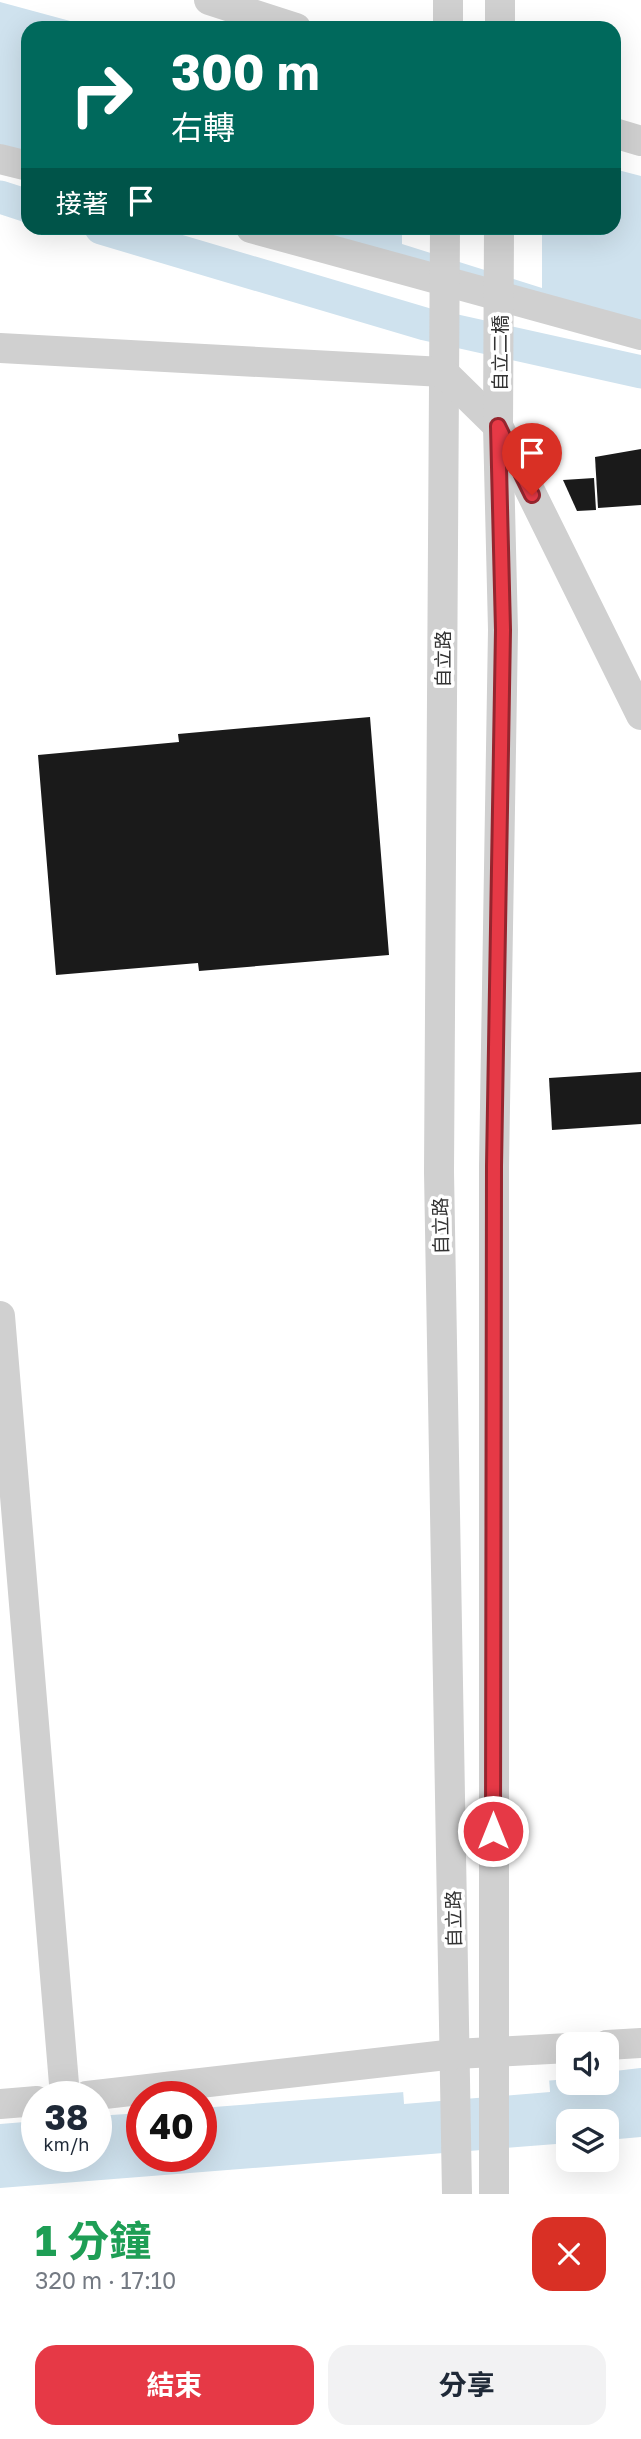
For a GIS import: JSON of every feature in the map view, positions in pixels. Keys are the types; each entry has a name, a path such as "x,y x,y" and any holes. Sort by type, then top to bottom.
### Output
{"street":[{"path":"448,0 448,21"},
{"path":"500,0 500,21"},
{"path":"219,1 276,21"},
{"path":"621,135 641,141"},
{"path":"0,159 21,164"},
{"path":"280,235 499,289 641,335"},
{"path":"443,371 445,235"},
{"name":"自立二橋","path":"498,417 499,235"},
{"path":"0,348 443,371 498,417 639,707"},
{"name":"自立路","path":"443,371 439,1172 457,2194"},
{"name":"自立路","path":"494,2194 494,1166 503,630 498,417"},
{"path":"0,1316 64,2081"},
{"path":"619,2044 641,2043"},
{"path":"112,2094 492,2066 556,2051"},
{"path":"0,2104 21,2102"}],"water":[{"path":"0,2 70,21 21,21 21,170 0,165"},
{"path":"621,171 641,176 641,329 271,235 621,235"},
{"path":"641,2073 641,2137 619,2139 619,2109 556,2109 556,2144 217,2171 217,2107 556,2080 556,2095 619,2095 619,2075"},
{"path":"126,2114 126,2172 202,2172 0,2188 0,2124 21,2122 21,2172 112,2172 112,2115"}],"pier":[{"path":"402,235 542,235 542,288 402,244"},
{"path":"549,2077 550,2092 404,2104 403,2089"}],"building":[{"path":"641,449 641,505 598,508 595,457"},
{"path":"594,478 596,510 577,511 563,480"},
{"path":"370,717 389,955 199,971 198,963 56,975 38,755 179,742 178,734"},
{"path":"641,1072 641,1124 552,1130 549,1078"}],"waterway":[{"path":"0,197 21,204"},
{"path":"125,235 425,324 641,372"},
{"path":"619,2076 641,2073"}],"route":[{"path":"493,1831 494,1166 503,630 498,426 532,495"}]}
